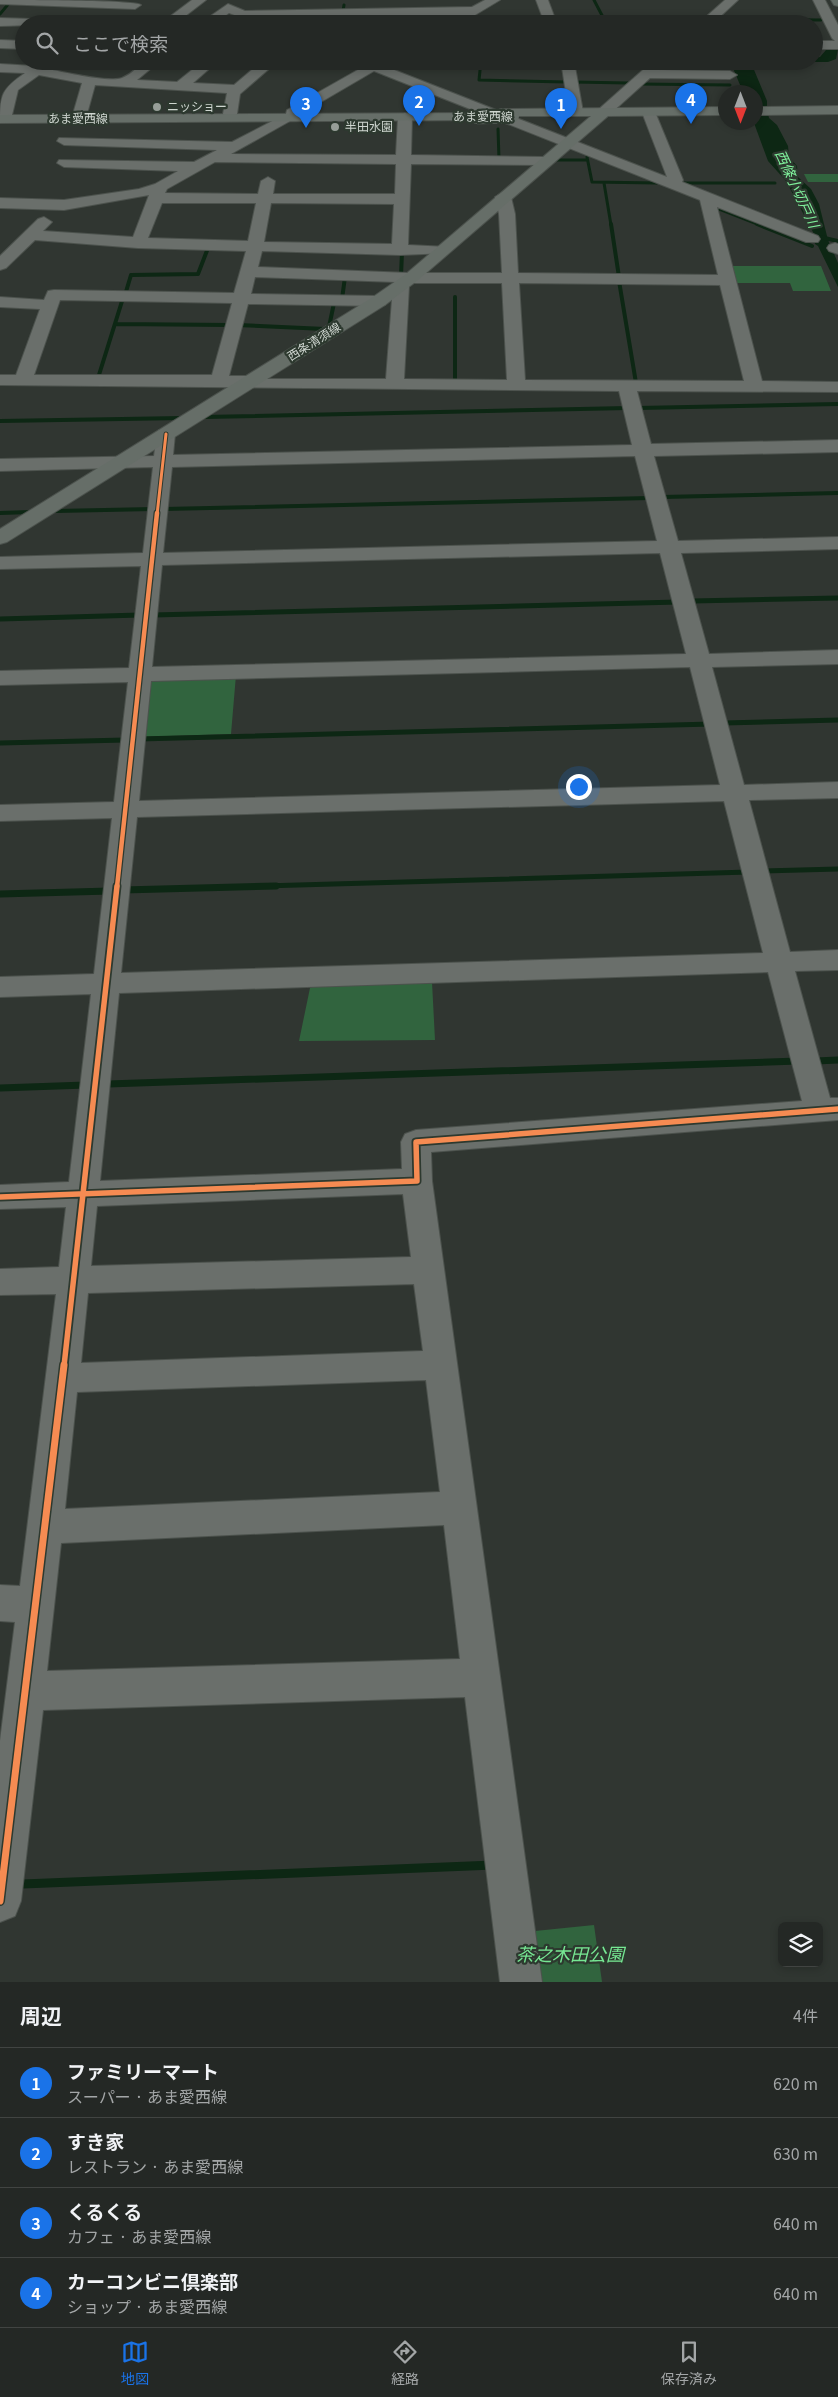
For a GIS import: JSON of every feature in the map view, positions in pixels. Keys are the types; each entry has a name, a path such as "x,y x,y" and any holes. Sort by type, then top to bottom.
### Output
{"main road":[{"path":"765,112 838,110"},
{"name":"あま愛西線","path":"509,114 718,111"},
{"path":"765,112 838,114"},
{"name":"あま愛西線","path":"1,117 80,114 230,114 405,117 473,114"},
{"name":"あま愛西線","path":"1,117 64,119 473,114 718,115"},
{"name":"西条清須線","path":"0,538 379,301 408,280 600,114"}],"street":[{"path":"0,0 138,2"},
{"path":"0,20 15,0"},
{"path":"179,15 200,0"},
{"path":"465,15 494,0"},
{"path":"542,0 548,15"},
{"path":"714,15 732,0"},
{"path":"819,0 838,38"},
{"path":"120,15 138,2"},
{"path":"214,15 223,5 244,14 338,6 472,11"},
{"path":"0,20 15,21"},
{"path":"0,44 15,45"},
{"path":"823,45 838,45"},
{"path":"0,68 15,69"},
{"path":"1,117 5,93 38,70 88,80 237,89"},
{"path":"80,114 88,80 101,70"},
{"path":"124,83 142,70"},
{"path":"180,86 200,70"},
{"path":"230,114 233,94 261,70"},
{"path":"138,244 157,193 362,70"},
{"path":"390,70 566,143 812,239"},
{"path":"569,70 576,112"},
{"path":"600,114 651,70"},
{"path":"647,74 730,75"},
{"path":"650,115 676,180 668,183"},
{"path":"400,250 405,117"},
{"path":"0,265 64,205 64,119"},
{"path":"64,142 236,146"},
{"path":"214,158 545,161"},
{"path":"219,381 255,248 273,159"},
{"path":"64,163 198,167"},
{"path":"0,203 64,205 141,193 265,198 402,199"},
{"path":"503,197 507,214 516,385"},
{"path":"707,198 729,280 754,387"},
{"path":"30,235 138,244 255,248 442,250"},
{"path":"248,272 408,280 511,278 729,280"},
{"path":"395,384 408,280"},
{"path":"23,380 54,295 379,301"},
{"path":"0,302 50,305"},
{"path":"0,380 838,387"},
{"path":"521,1982 428,1270 417,1181 416,1142 828,1110 780,962 626,385"},
{"path":"0,1901 26,1691 18,1604 46,1526 84,1194 104,984 166,434"},
{"path":"0,465 838,446"},
{"path":"0,563 838,543"},
{"path":"0,678 838,657"},
{"path":"0,813 838,790"},
{"path":"0,987 838,960"},
{"path":"0,1197 417,1181"},
{"path":"0,1282 428,1270"},
{"path":"62,1378 441,1365"},
{"path":"46,1526 460,1508"},
{"path":"26,1691 482,1677"}],"green space":[{"path":"804,174 838,174 838,182 808,182"},
{"path":"730,266 821,266 831,291 793,291 790,283 735,283"},
{"path":"236,675 231,734 137,737 144,679"},
{"path":"432,982 435,1040 299,1041 310,988 314,986"},
{"name":"茶之木田公園","path":"594,1925 602,1982 542,1982 535,1931"}],"water":[{"path":"838,49 836,59 828,62 823,62 823,54 826,50"},
{"path":"734,70 754,70 760,85 740,85"},
{"name":"西條小切戸川","path":"763,91 767,101 769,118 777,125 788,146 789,157 797,166 798,177 811,189 819,204 828,240 838,263 838,287 818,246 815,244 814,234 786,181 768,161 757,130 763,130"}],"waterway":[{"path":"594,0 602,15"},
{"path":"0,14 10,2"},
{"path":"343,11 344,5"},
{"path":"480,70 479,80 566,82"},
{"path":"574,82 628,83"},
{"path":"640,84 730,85"},
{"path":"498,129 499,159"},
{"path":"587,157 592,182 657,183"},
{"path":"556,160 587,160"},
{"path":"604,183 611,225"},
{"path":"678,183 775,183"},
{"path":"714,207 760,225"},
{"path":"611,224 619,277"},
{"path":"757,224 812,246"},
{"path":"820,237 838,241"},
{"path":"125,295 131,275 198,274 208,248"},
{"path":"401,276 402,252"},
{"path":"342,299 345,277"},
{"path":"619,281 636,383"},
{"path":"455,297 455,382"},
{"path":"103,378 98,378 123,298"},
{"path":"237,325 325,329 329,327 334,303"},
{"path":"115,324 230,325"},
{"path":"638,408 838,404"},
{"path":"204,417 628,408"},
{"path":"0,421 183,418"},
{"path":"662,497 838,493"},
{"path":"164,509 650,498"},
{"path":"56,511 153,509"},
{"path":"0,513 31,512"},
{"path":"692,601 838,598"},
{"path":"153,615 679,602"},
{"path":"0,619 140,615"},
{"path":"724,723 838,720"},
{"path":"139,739 712,724"},
{"path":"0,743 125,740"},
{"path":"763,871 838,869"},
{"path":"232,887 749,872"},
{"path":"123,890 276,886"},
{"path":"0,894 110,891"},
{"path":"816,1061 838,1060"},
{"path":"108,1084 798,1061"},
{"path":"0,1088 86,1085"},
{"path":"23,1884 494,1865"}],"cycle path":[{"path":"0,1901 65,1351 166,434"},
{"path":"0,1197 417,1181 416,1142 838,1109"}],"place":[{"name":"ニッショー","path":"157,107"},
{"name":"カーコンビニ倶楽部","path":"691,124"},
{"name":"すき家","path":"419,126"},
{"name":"半田水園","path":"335,127"},
{"name":"くるくる","path":"306,128"},
{"name":"ファミリーマート","path":"561,129"}]}
